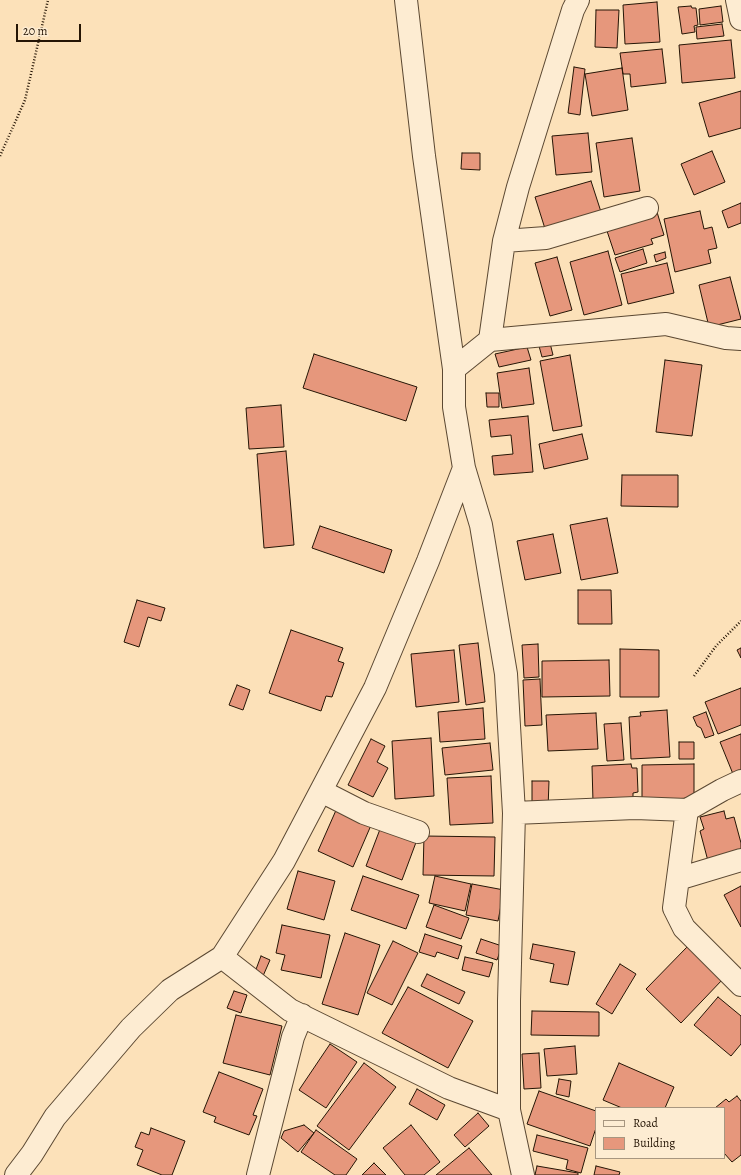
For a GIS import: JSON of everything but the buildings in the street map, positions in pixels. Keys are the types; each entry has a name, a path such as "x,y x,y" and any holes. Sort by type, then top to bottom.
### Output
{"street":[{"path":"406,0 424,156 454,369 454,407 464,468 481,525 506,674 514,813 509,1001 509,1110 523,1175"},
{"path":"490,340 504,241 518,187 573,10 578,0"},
{"path":"737,0 741,19"},
{"path":"504,241 546,238 647,208"},
{"path":"454,369 490,340 666,324 726,338 741,339"},
{"path":"16,1175 32,1154 54,1117 131,1028 170,990 222,957 284,861 376,688 428,562 464,468"},
{"path":"514,813 635,808 687,810 741,781"},
{"path":"321,791 364,813 418,832"},
{"path":"687,810 674,908 684,928 741,985"},
{"path":"678,879 741,860"},
{"path":"222,957 290,1010 450,1088 509,1110"},
{"path":"258,1175 293,1037 302,1015"}],"path":[{"path":"0,156 26,100 48,0"},
{"path":"694,676 716,646 741,621"}]}
